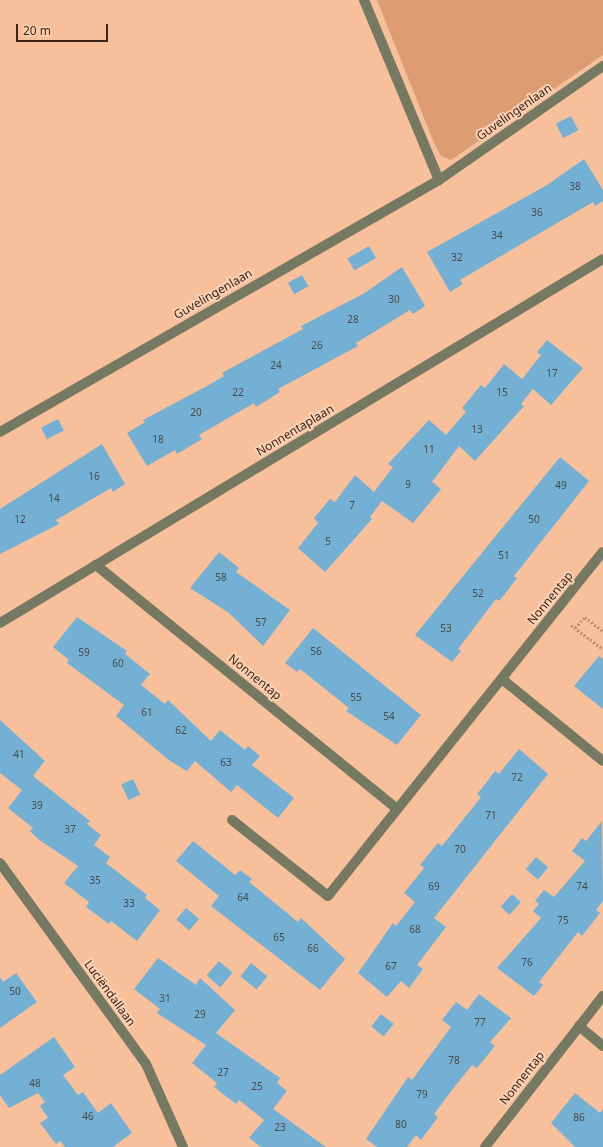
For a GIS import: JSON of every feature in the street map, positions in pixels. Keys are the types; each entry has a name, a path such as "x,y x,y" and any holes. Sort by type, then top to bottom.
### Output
{"street":[{"path":"364,0 439,180"},
{"name":"Guvelingenlaan","path":"0,432 439,180 603,66"},
{"name":"Nonnentaplaan","path":"0,623 603,259"},
{"name":"Nonnentap","path":"232,820 328,896 603,552"},
{"name":"Nonnentap","path":"96,565 397,808"},
{"path":"502,679 603,761"},
{"name":"Luciëndallaan","path":"0,863 146,1064 183,1147"},
{"name":"Nonnentap","path":"485,1147 603,996"},
{"path":"579,1026 603,1046"}],"path":[{"path":"555,612 603,649"},
{"path":"576,628 585,617 603,631"}],"shaded area":[{"path":"377,0 603,0 603,55 451,160 441,156 434,143"}],"building":[{"path":"571,116 578,130 563,138 556,124"},
{"path":"584,159 603,190 603,201 595,206 593,202 460,280 463,284 450,292 427,252 547,185"},
{"path":"369,246 376,258 354,271 347,258"},
{"path":"402,267 425,306 413,314 410,310 356,343 358,346 278,389 280,392 256,407 254,403 199,435 202,439 177,454 175,450 147,466 127,433 145,422 143,420 207,386 224,376 222,373 303,329 301,326 363,294"},
{"path":"302,275 308,286 294,294 288,283"},
{"path":"547,340 583,368 551,405 533,389 521,404 524,406 475,461 459,446 432,482 441,489 413,523 382,501 370,517 372,519 325,572 298,548 318,523 314,518 330,499 335,502 355,475 374,492 393,467 388,464 429,420 446,435 466,412 462,408 481,385 485,388 504,364 522,379 541,355 537,352"},
{"path":"58,419 64,431 47,439 41,428"},
{"path":"102,444 125,484 113,492 111,488 56,520 59,524 0,554 0,509"},
{"path":"560,457 589,481 514,576 517,578 508,590 499,601 496,599 458,649 461,651 452,662 415,635"},
{"path":"219,552 239,568 236,572 290,610 263,646 229,613 190,588"},
{"path":"77,617 127,651 125,654 150,674 141,685 165,704 168,700 211,741 220,730 245,750 248,746 260,756 252,765 294,798 278,818 237,785 231,792 195,761 187,771 170,761 116,716 124,705 67,663 69,660 53,647"},
{"path":"313,628 421,715 397,745 346,711 349,708 300,669 297,672 285,663"},
{"path":"599,656 603,659 603,709 574,686"},
{"path":"0,720 45,761 33,776 90,821 87,824 101,835 94,845 110,857 106,863 147,895 145,898 160,910 137,941 111,921 109,924 86,907 89,902 64,883 78,866 38,839 30,831 33,828 8,808 22,790 0,773"},
{"path":"519,749 548,774 434,918 446,927 417,965 423,969 409,988 401,981 387,997 358,973 393,923 396,926 415,902 404,893 424,868 420,865 438,843 442,846 481,797 477,794 495,771 499,774"},
{"path":"133,779 140,794 128,800 121,784"},
{"path":"602,821 603,901 596,910 600,913 582,936 578,932 539,982 543,985 534,996 497,968 541,918 533,911 539,904 535,901 544,890 554,897 585,861 572,851 582,838 586,841"},
{"path":"193,841 235,875 240,870 252,879 249,882 298,922 301,918 345,959 320,990 211,906 219,896 176,861"},
{"path":"536,857 548,867 538,880 526,869"},
{"path":"512,894 521,902 510,915 501,907"},
{"path":"186,908 199,919 189,930 176,919"},
{"path":"158,958 196,985 200,978 235,1010 216,1033 280,1078 277,1083 287,1091 273,1109 326,1147 261,1147 249,1138 264,1120 239,1100 236,1104 214,1087 217,1083 192,1063 206,1045 157,1013 160,1009 134,989"},
{"path":"219,961 233,973 220,987 207,975"},
{"path":"251,963 267,976 257,989 240,976"},
{"path":"16,973 37,1002 0,1028 0,977 3,982"},
{"path":"479,994 511,1018 490,1042 495,1046 477,1068 472,1065 452,1090 434,1114 438,1117 421,1140 416,1135 407,1147 377,1147 366,1139 408,1077 412,1080 451,1027 442,1020 456,1002 467,1010"},
{"path":"381,1014 394,1024 384,1036 371,1027"},
{"path":"54,1037 75,1067 63,1075 78,1095 83,1092 98,1113 111,1103 132,1133 113,1147 65,1147 60,1141 56,1144 40,1123 48,1118 40,1106 45,1102 38,1093 9,1108 0,1095 0,1075"},
{"path":"575,1093 600,1113 603,1109 603,1147 575,1147 551,1123"}]}
